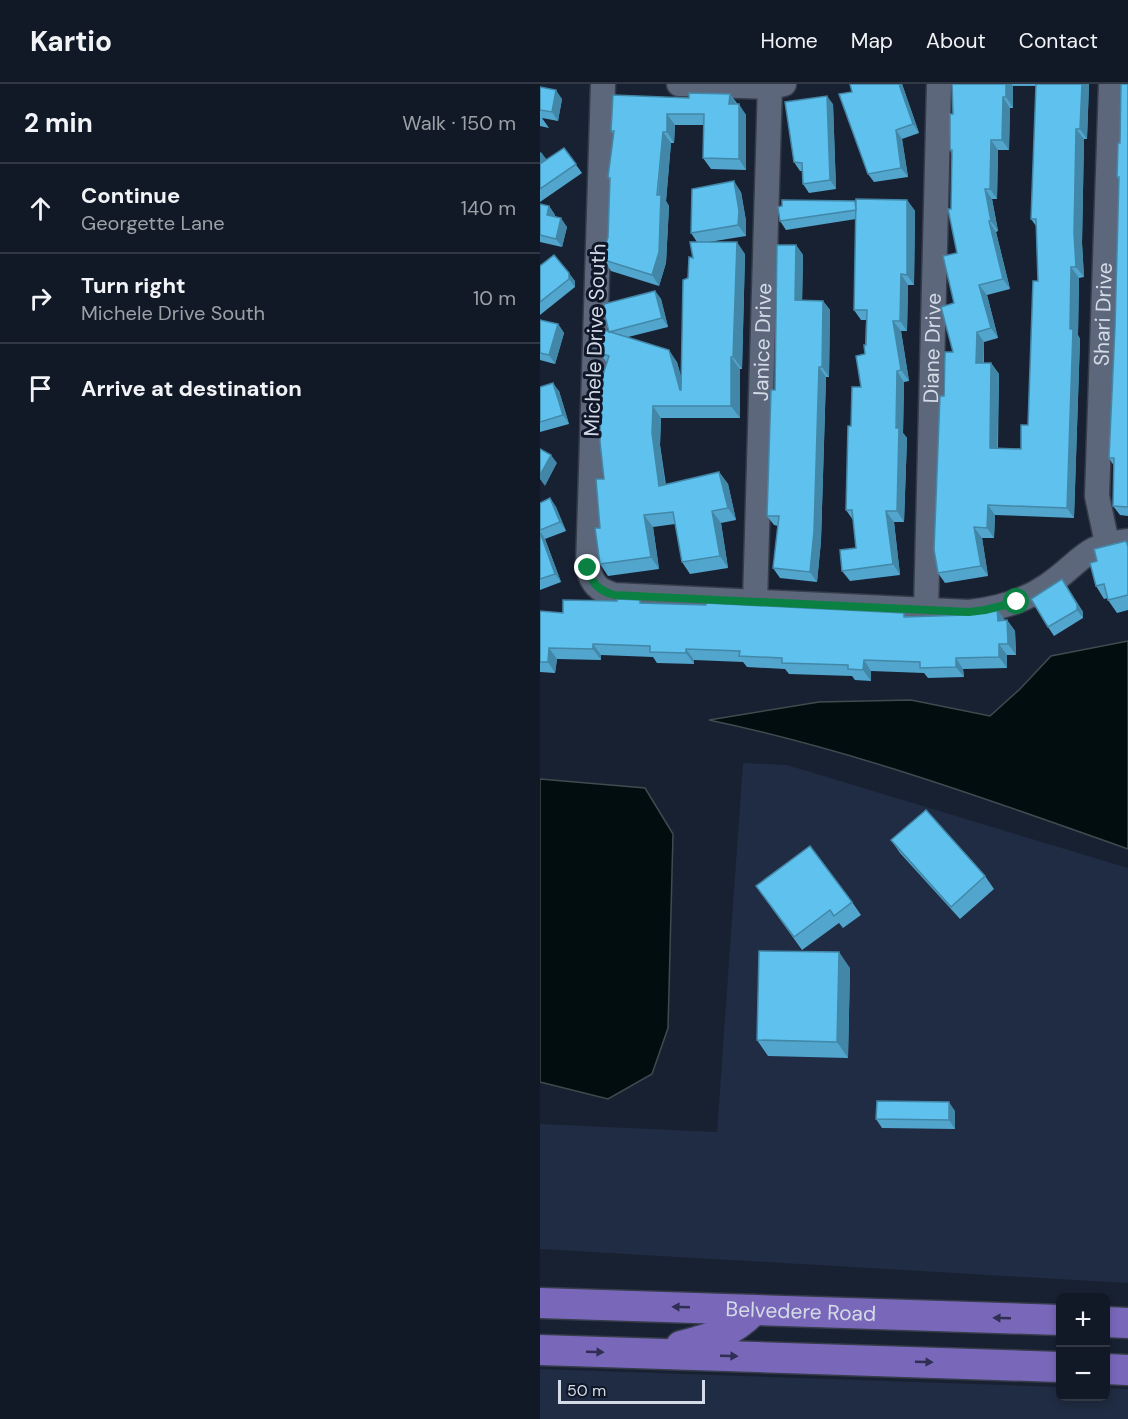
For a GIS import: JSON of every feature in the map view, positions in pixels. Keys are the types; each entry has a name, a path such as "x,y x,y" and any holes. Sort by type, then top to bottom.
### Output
{"main road":[{"name":"Belvedere Road","path":"540,1303 1056,1320"},
{"path":"649,1354 728,1332 754,1310"},
{"path":"1110,1322 1128,1323"},
{"path":"540,1350 1056,1367"},
{"path":"1110,1369 1128,1370"}],"street":[{"name":"Michele Drive South","path":"603,84 588,568 592,581 601,591 614,595 755,602"},
{"path":"679,84 775,85"},
{"name":"Diane Drive","path":"926,610 939,84"},
{"name":"Shari Drive","path":"1111,84 1097,496 1118,542"},
{"name":"Janice Drive","path":"755,602 775,85"},
{"path":"755,602 977,611 1017,602 1047,586 1083,555 1118,542"}],"shaded area":[{"path":"1128,641 1128,849 920,777 815,746 709,720 819,702 911,700 990,716 1051,656"},
{"path":"743,763 787,765 1128,868 1128,1283 540,1249 540,1124 717,1132"},
{"path":"540,779 645,788 673,834 668,1028 652,1074 608,1099 540,1082"},
{"path":"540,1369 1056,1387 1056,1401 1110,1401 1110,1388 1128,1389 1128,1419 540,1419"}],"building":[{"path":"850,84 899,84 913,124 896,130 901,168 868,174 839,94 852,92"},
{"path":"952,84 1006,84 1006,97 1003,97 1002,140 991,140 990,189 985,189 991,221 989,221 1003,279 979,285 991,328 977,332 976,363 991,363 990,448 1021,449 1021,425 1028,425 1033,281 1038,281 1036,219 1031,219 1036,84 1082,84 1080,129 1076,129 1074,233 1076,267 1071,267 1070,329 1073,329 1067,508 988,505 987,528 974,527 981,566 938,573 934,550 940,396 944,396 945,352 953,352 941,307 954,303 943,256 957,253 948,209 951,209"},
{"path":"1121,84 1128,84 1128,507 1113,506 1114,458 1109,458"},
{"path":"540,87 556,90 552,112 540,110"},
{"path":"689,93 730,94 729,104 739,104 739,159 703,158 704,114 667,114 667,132 663,132 657,195 661,195 659,252 652,275 604,260 608,237 610,178 608,177 614,131 611,131 613,95 689,98"},
{"path":"827,96 830,180 803,184 802,163 794,162 785,102"},
{"path":"564,148 576,164 540,189 540,164"},
{"path":"734,181 739,211 738,225 691,233 692,189"},
{"path":"856,199 907,200 907,275 901,274 900,321 893,321 901,370 897,371 896,428 899,428 897,511 886,511 893,564 842,571 840,550 856,548 852,510 846,510 848,426 851,426 852,387 861,387 856,356 865,354 864,345 866,345 867,310 854,310"},
{"path":"782,200 855,201 856,210 780,221 778,207 782,206"},
{"path":"540,204 549,206 547,215 561,218 556,239 540,235"},
{"path":"690,242 737,242 731,406 653,406 652,433 659,486 719,472 728,508 712,511 720,556 682,562 673,512 644,515 651,557 600,564 595,528 600,528 596,479 604,479 600,442 600,384 609,356 600,353 604,330 669,350 681,390 683,280 688,278 689,257 693,258"},
{"path":"777,245 796,245 795,300 823,301 822,367 819,367 814,531 810,572 773,568 779,516 767,516 771,390 775,390"},
{"path":"554,255 569,273 569,279 540,302 540,266"},
{"path":"655,291 662,318 609,332 604,304"},
{"path":"540,320 558,324 549,355 540,353"},
{"path":"553,383 563,415 540,422 540,387"},
{"path":"540,449 551,455 540,475"},
{"path":"550,498 560,522 540,530 540,503"},
{"path":"540,532 555,574 540,579"},
{"path":"1126,541 1128,595 1108,600 1104,584 1096,586 1090,563 1097,561 1094,549"},
{"path":"1062,579 1077,604 1077,610 1048,627 1031,599"},
{"path":"617,599 640,600 640,603 706,605 706,603 904,613 904,617 967,615 997,609 998,621 1007,620 1008,644 999,644 999,657 956,658 956,667 920,668 920,662 864,660 863,670 848,669 848,665 782,663 782,658 739,656 740,651 686,649 686,653 650,652 650,646 593,644 593,649 549,648 548,662 540,662 540,611 563,613 563,600 617,601"},
{"path":"926,810 985,876 951,907 891,840"},
{"path":"810,846 852,902 834,916 830,910 794,937 756,886"},
{"path":"759,951 839,952 837,1042 757,1040"},
{"path":"877,1101 949,1102 949,1120 876,1119"}],"route":[{"path":"588,568 592,581 601,591 614,595 969,612 1017,602"}]}
